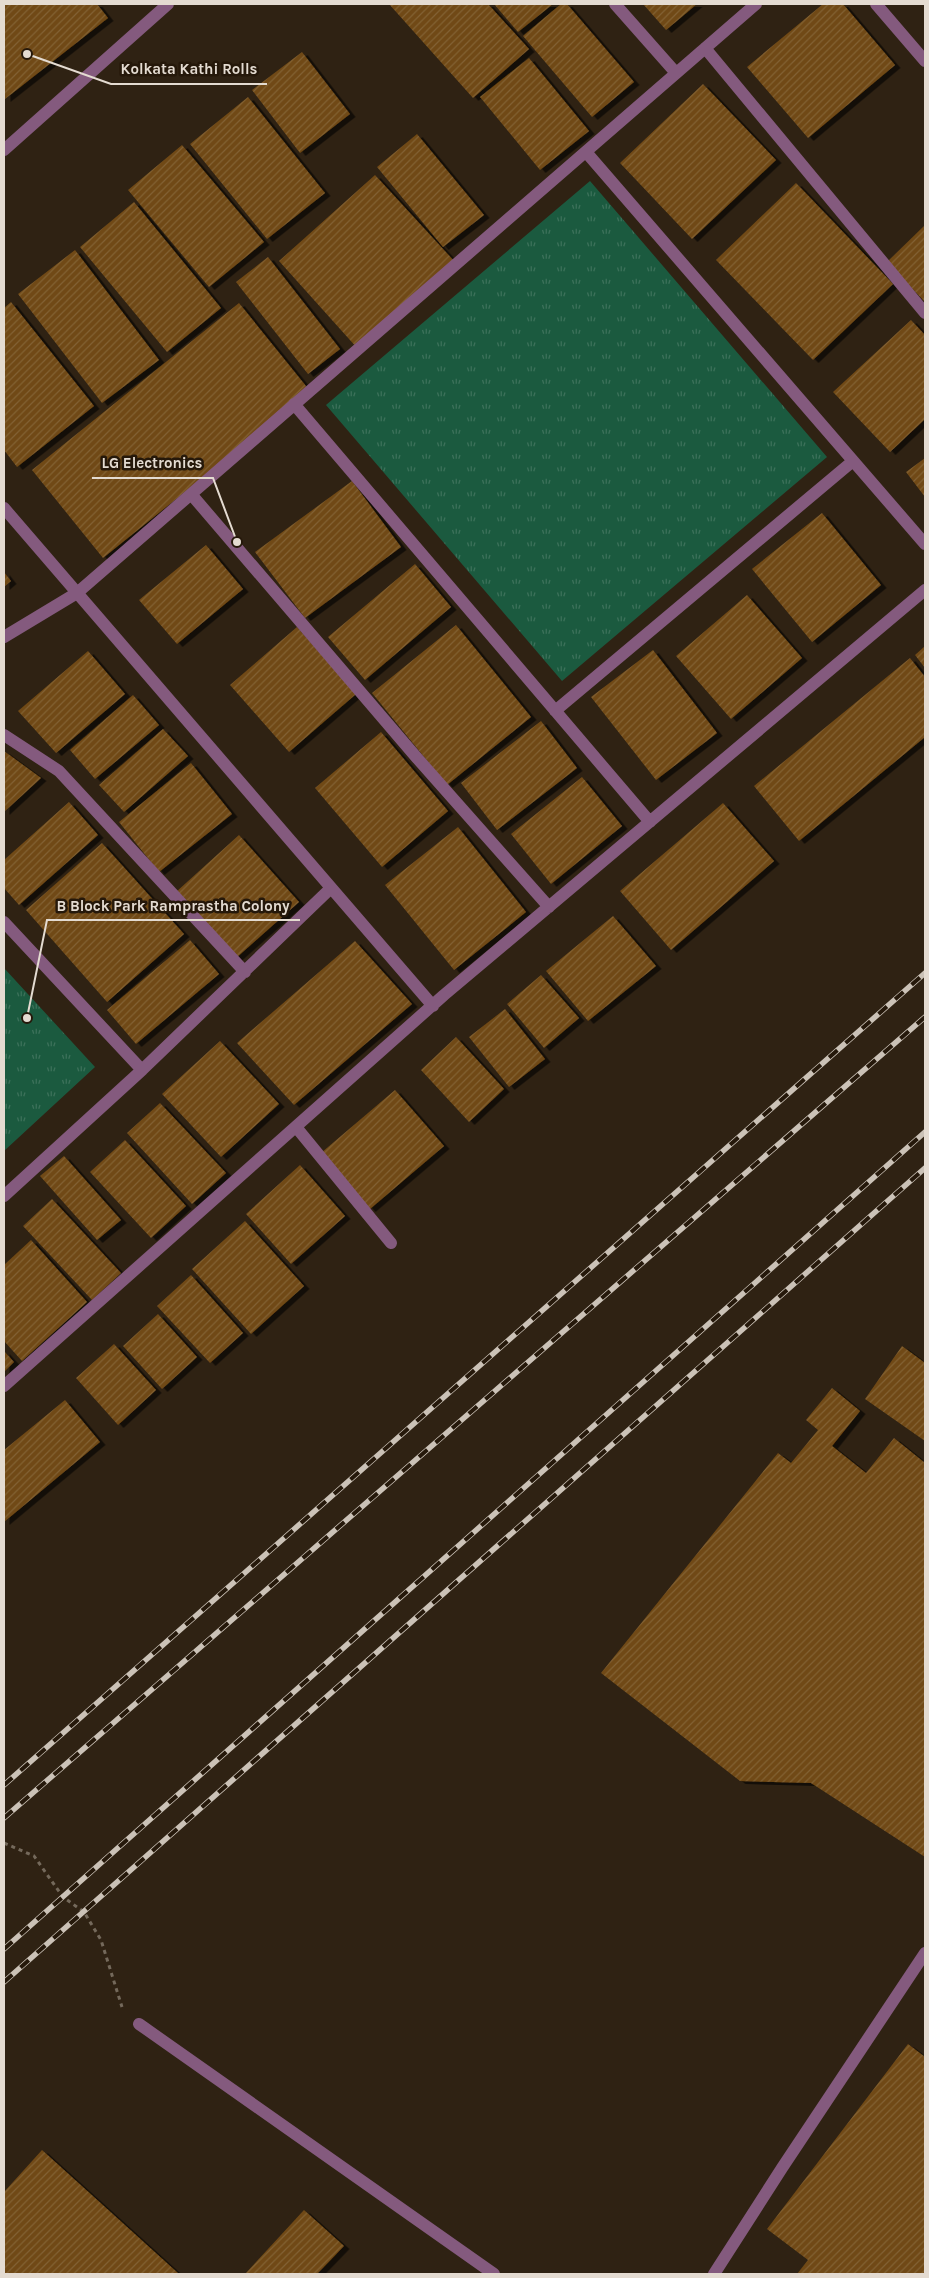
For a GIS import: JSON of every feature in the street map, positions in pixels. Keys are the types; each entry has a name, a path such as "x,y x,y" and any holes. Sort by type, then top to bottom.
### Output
{"street":[{"path":"4,150 168,4"},
{"path":"615,4 676,73"},
{"path":"4,637 77,593 756,4"},
{"path":"876,4 925,61"},
{"path":"706,48 925,313"},
{"path":"586,152 925,544"},
{"path":"294,404 650,822"},
{"path":"555,711 853,461"},
{"path":"191,494 417,758 549,907"},
{"path":"4,508 433,1006"},
{"path":"4,1386 433,1006 925,590"},
{"path":"4,735 59,771 245,972"},
{"path":"4,1196 142,1070 331,888"},
{"path":"4,922 142,1070"},
{"path":"296,1127 391,1243"},
{"path":"714,2274 925,1952"},
{"path":"140,2024 494,2274"}],"path":[{"path":"4,1843 34,1856 63,1896 84,1912 101,1940 123,2010 140,2024"}],"green space":[{"path":"590,181 827,457 562,681 326,405"},
{"path":"4,968 95,1067 4,1151"}],"building":[{"path":"4,4 97,4 108,18 5,99"},
{"path":"389,4 488,4 529,49 473,98"},
{"path":"494,4 553,4 518,32"},
{"path":"561,4 567,4 634,82 592,117 523,36"},
{"path":"643,4 697,4 666,30"},
{"path":"823,4 843,4 895,65 808,138 747,67"},
{"path":"302,52 350,114 300,153 252,90"},
{"path":"529,58 589,131 540,170 480,97"},
{"path":"703,84 776,160 692,239 620,163"},
{"path":"248,97 325,193 267,239 190,144"},
{"path":"417,134 484,215 443,247 377,167"},
{"path":"182,145 264,242 209,287 128,190"},
{"path":"375,175 455,262 358,349 279,261"},
{"path":"796,183 893,284 813,360 716,260"},
{"path":"134,202 221,308 167,352 80,247"},
{"path":"925,225 925,302 887,262"},
{"path":"75,250 159,360 102,403 18,294"},
{"path":"268,257 340,349 308,374 236,282"},
{"path":"11,302 94,406 17,467 4,450 4,308"},
{"path":"239,303 310,391 103,558 32,470"},
{"path":"911,320 925,335 925,419 890,452 833,392"},
{"path":"925,458 925,497 906,472"},
{"path":"352,481 401,547 305,618 255,552"},
{"path":"822,513 881,585 812,642 752,569"},
{"path":"206,545 243,589 177,644 139,600"},
{"path":"415,564 451,607 365,680 328,637"},
{"path":"4,572 11,581 4,587"},
{"path":"747,595 802,658 731,719 676,656"},
{"path":"456,625 531,717 447,785 372,693"},
{"path":"297,627 356,694 289,752 230,685"},
{"path":"925,646 925,668 915,655"},
{"path":"653,650 717,733 656,780 591,697"},
{"path":"88,651 125,694 56,753 18,711"},
{"path":"910,658 925,677 925,737 799,841 754,786"},
{"path":"133,695 159,725 95,779 70,750"},
{"path":"541,721 577,768 497,830 461,783"},
{"path":"163,729 188,756 124,812 99,785"},
{"path":"381,732 448,811 382,867 315,788"},
{"path":"4,751 41,778 4,812"},
{"path":"191,763 232,814 159,872 119,822"},
{"path":"582,777 622,826 551,884 511,834"},
{"path":"69,802 98,835 19,905 4,888 4,860"},
{"path":"723,803 774,861 671,950 620,891"},
{"path":"458,827 526,912 454,970 385,885"},
{"path":"239,835 299,902 236,958 176,892"},
{"path":"102,843 184,934 107,1002 26,910"},
{"path":"613,916 656,966 588,1021 546,971"},
{"path":"190,940 219,974 136,1044 107,1010"},
{"path":"355,941 412,1004 294,1105 237,1043"},
{"path":"541,975 579,1018 544,1048 507,1004"},
{"path":"505,1009 545,1059 509,1087 469,1037"},
{"path":"456,1037 504,1089 469,1122 421,1070"},
{"path":"220,1041 279,1104 221,1157 162,1094"},
{"path":"395,1090 444,1146 370,1209 321,1153"},
{"path":"160,1103 226,1173 192,1204 127,1133"},
{"path":"125,1140 186,1206 151,1238 90,1172"},
{"path":"64,1156 121,1220 97,1240 40,1176"},
{"path":"300,1165 345,1216 291,1264 246,1214"},
{"path":"52,1199 121,1273 92,1300 23,1226"},
{"path":"245,1221 304,1286 251,1334 192,1269"},
{"path":"31,1240 87,1302 22,1361 4,1341 4,1265"},
{"path":"191,1275 243,1333 210,1363 157,1306"},
{"path":"158,1314 197,1357 162,1389 123,1346"},
{"path":"114,1344 156,1390 118,1425 76,1378"},
{"path":"902,1346 925,1363 925,1441 865,1399"},
{"path":"4,1351 14,1362 4,1372"},
{"path":"832,1388 860,1411 832,1446 866,1473 894,1438 925,1463 925,1857 811,1783 740,1781 601,1673 778,1453 791,1463 818,1430 806,1420"},
{"path":"65,1400 100,1442 4,1522 4,1450"},
{"path":"908,2044 925,2057 925,2274 797,2274 808,2260 767,2229"},
{"path":"42,2150 179,2274 4,2274 4,2192"},
{"path":"304,2210 344,2246 317,2274 245,2274"}],"railway":[{"path":"4,1785 925,973"},
{"path":"4,1818 925,1017"},
{"path":"4,1949 925,1132"},
{"path":"4,1982 925,1168"}],"place":[{"name":"Kolkata Kathi Rolls","path":"27,54"},
{"name":"LG Electronics","path":"237,542"},
{"name":"B Block Park Ramprastha Colony","path":"27,1018"}]}
